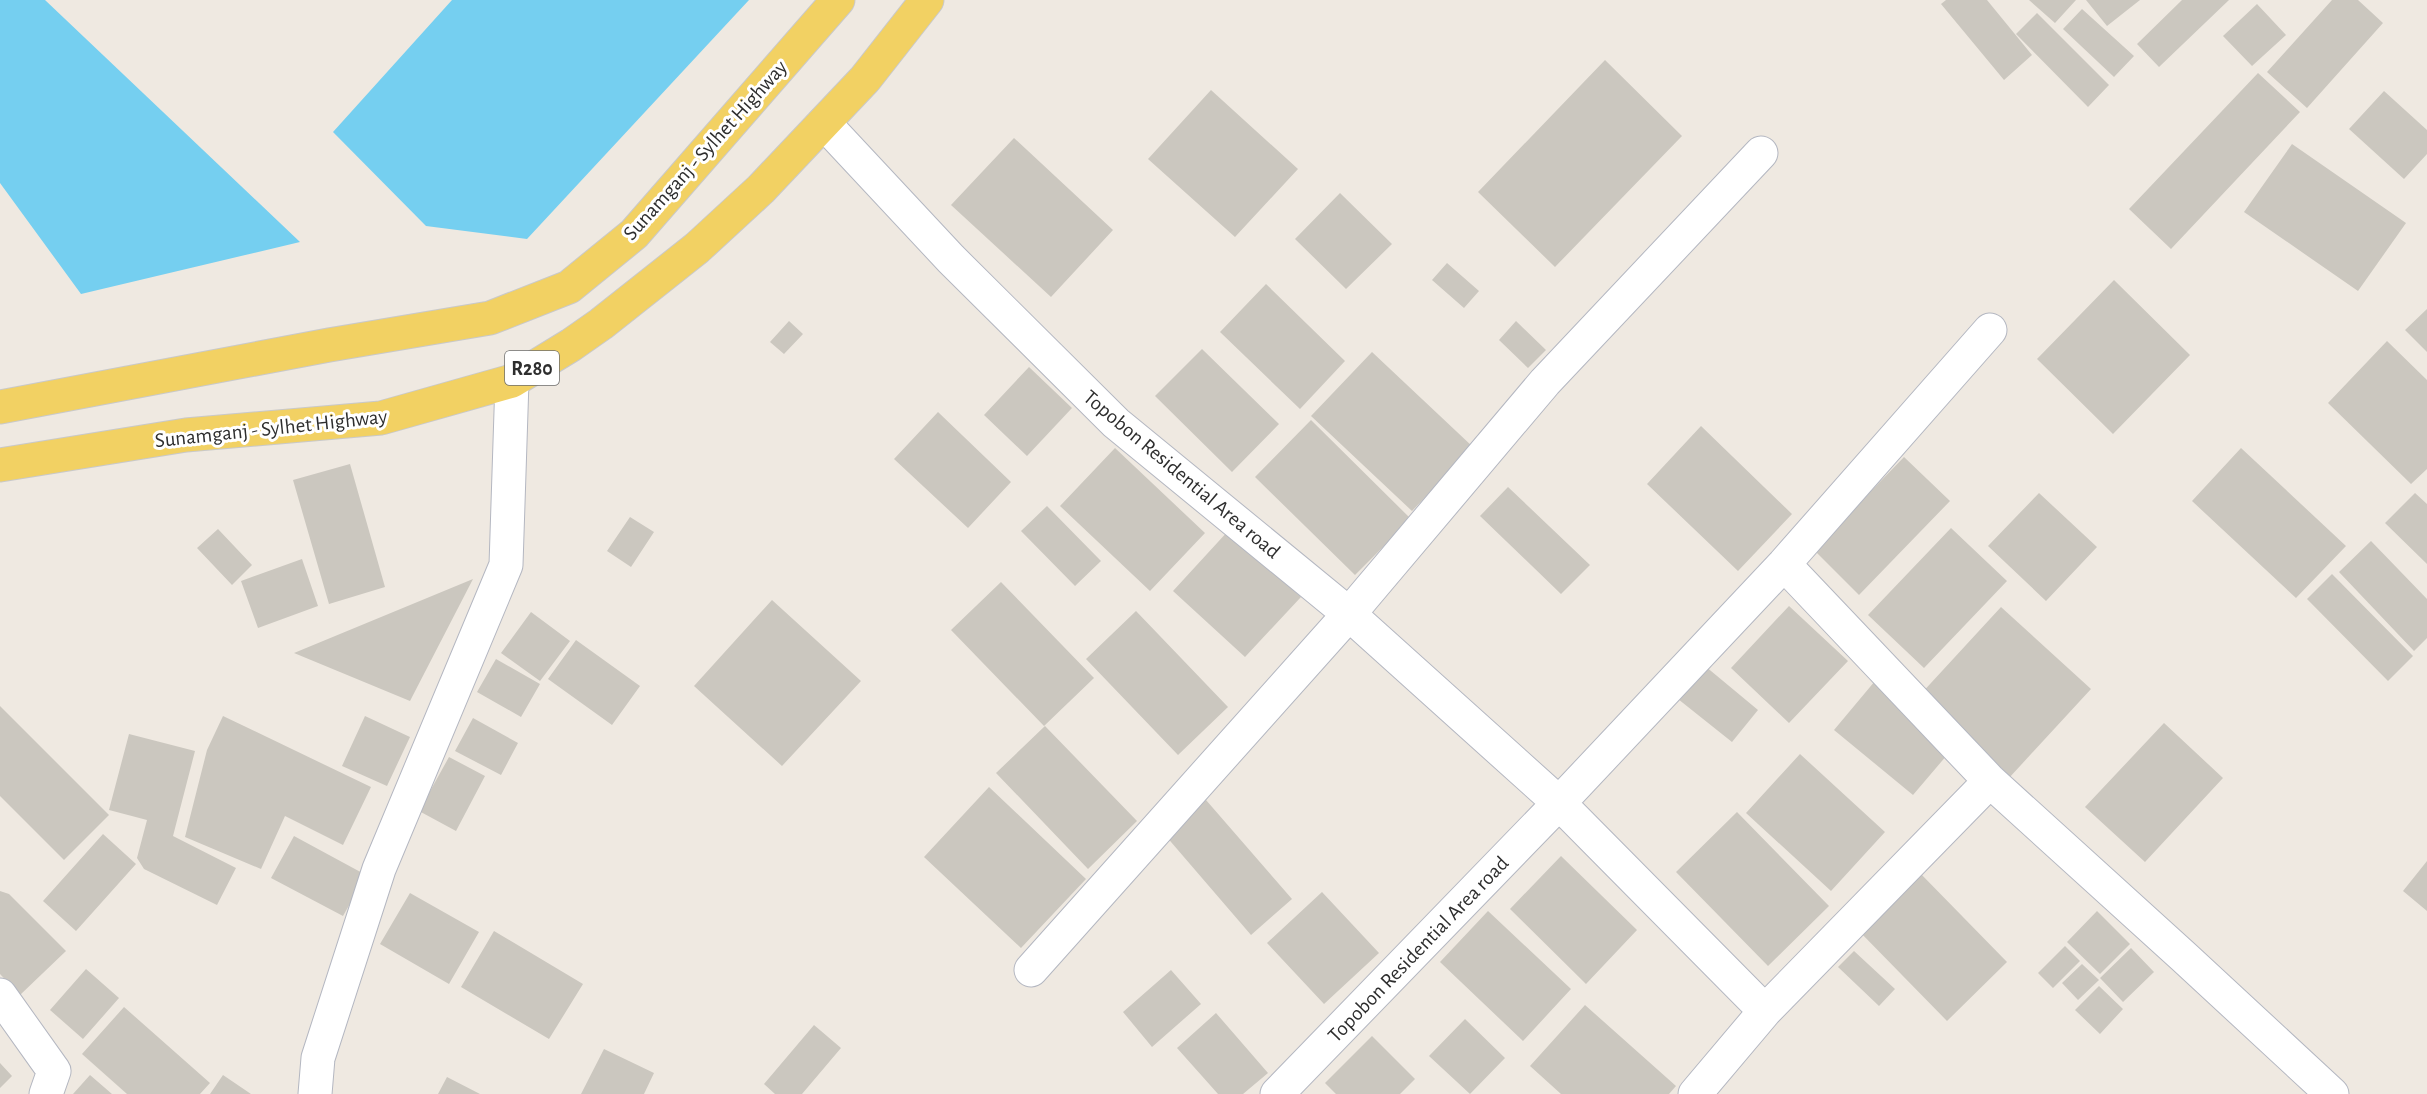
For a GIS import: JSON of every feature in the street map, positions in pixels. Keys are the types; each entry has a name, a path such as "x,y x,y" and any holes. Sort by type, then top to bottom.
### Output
{"main road":[{"name":"Sunamganj - Sylhet Highway","path":"0,407 329,345 490,318 569,287 634,234 838,0"},
{"name":"Sunamganj - Sylhet Highway","path":"0,465 186,435 381,418 512,381 601,324 696,248 761,189 865,80 927,0"}],"street":[{"name":"Topobon Residential Area road","path":"824,123 951,259 1116,423 1349,614 1559,803 1765,1011"},
{"path":"1032,970 1349,614 1545,382 1761,153"},
{"name":"Topobon Residential Area road","path":"1277,1094 1559,803 1784,564 1990,330"},
{"path":"315,1094 318,1058 379,869 506,565 512,381"},
{"path":"1784,564 1990,782 2332,1094"},
{"path":"1695,1094 1765,1011 1990,782"},
{"path":"0,995 54,1071 46,1094"}],"water":[{"path":"0,0 45,0 300,242 81,294 0,183"},
{"path":"452,0 749,0 527,239 426,226 333,132"}],"building":[{"path":"1946,0 1987,0 2032,55 2004,80 1941,4"},
{"path":"2029,0 2076,0 2055,23"},
{"path":"2086,0 2140,0 2107,26"},
{"path":"2182,0 2229,0 2159,67 2137,44"},
{"path":"2332,0 2358,0 2383,23 2307,108 2267,72"},
{"path":"2257,4 2286,35 2252,66 2223,36"},
{"path":"2082,9 2134,56 2114,77 2063,29"},
{"path":"2037,13 2109,85 2088,107 2016,34"},
{"path":"1605,60 1682,136 1555,267 1478,192"},
{"path":"2258,73 2300,112 2171,249 2129,209"},
{"path":"1211,90 1298,169 1235,237 1148,159"},
{"path":"2384,91 2427,130 2427,154 2404,179 2349,129"},
{"path":"1014,138 1113,230 1051,297 951,205"},
{"path":"2292,144 2406,223 2358,291 2244,212"},
{"path":"1340,193 1392,244 1346,289 1295,239"},
{"path":"1447,263 1479,291 1464,308 1432,280"},
{"path":"2114,280 2190,355 2113,434 2037,359"},
{"path":"1266,284 1345,361 1300,409 1220,332"},
{"path":"2427,309 2427,352 2405,330"},
{"path":"789,321 803,334 784,354 770,342"},
{"path":"1516,321 1546,350 1528,368 1499,340"},
{"path":"2387,341 2427,380 2427,469 2411,484 2328,403"},
{"path":"1202,349 1279,424 1232,472 1155,396"},
{"path":"1372,352 1473,447 1412,511 1311,416"},
{"path":"1029,367 1072,408 1027,456 984,415"},
{"path":"938,412 1011,482 968,528 894,459"},
{"path":"1311,420 1411,519 1355,575 1255,477"},
{"path":"1701,426 1792,514 1738,571 1647,484"},
{"path":"1115,448 1205,533 1150,591 1060,506"},
{"path":"2241,448 2346,546 2296,598 2192,501"},
{"path":"1904,457 1950,501 1859,595 1814,550"},
{"path":"350,464 385,587 329,604 293,480"},
{"path":"1508,487 1590,565 1561,594 1480,516"},
{"path":"2039,493 2097,547 2046,601 1988,546"},
{"path":"2415,493 2427,504 2427,564 2385,523"},
{"path":"1047,506 1101,561 1075,586 1021,531"},
{"path":"630,517 654,532 631,567 607,551"},
{"path":"1951,528 2007,581 1924,668 1868,615"},
{"path":"218,529 252,565 232,585 197,548"},
{"path":"1229,530 1301,597 1245,657 1173,591"},
{"path":"2371,541 2427,599 2427,638 2414,651 2339,572"},
{"path":"302,559 318,606 258,628 241,581"},
{"path":"2332,574 2413,656 2388,681 2307,599"},
{"path":"473,579 410,701 294,653"},
{"path":"1001,582 1094,678 1044,726 951,630"},
{"path":"772,600 861,681 782,766 694,686"},
{"path":"1789,606 1848,661 1789,723 1731,668"},
{"path":"2001,607 2091,689 2009,778 1919,696"},
{"path":"1136,611 1228,707 1178,755 1086,659"},
{"path":"531,612 570,641 540,681 501,653"},
{"path":"576,640 640,686 612,725 548,679"},
{"path":"496,659 540,684 521,717 477,692"},
{"path":"1705,666 1758,710 1732,742 1678,699"},
{"path":"1875,681 1953,748 1913,795 1834,730"},
{"path":"0,706 109,815 64,860 0,796"},
{"path":"223,716 371,787 343,845 285,816 261,869 185,837 207,750"},
{"path":"365,716 410,737 387,786 342,766"},
{"path":"473,718 518,743 501,775 455,751"},
{"path":"2164,723 2223,778 2145,862 2085,807"},
{"path":"1045,726 1137,821 1088,869 996,773"},
{"path":"129,734 195,751 173,836 236,868 217,905 144,869 137,858 147,820 109,810"},
{"path":"1800,754 1885,832 1831,891 1746,813"},
{"path":"449,757 485,776 456,831 419,811"},
{"path":"989,787 1086,879 1021,948 924,857"},
{"path":"1206,800 1292,899 1251,935 1165,835"},
{"path":"1737,812 1829,906 1768,966 1676,872"},
{"path":"103,834 136,864 76,931 43,901"},
{"path":"294,836 366,875 343,916 271,878"},
{"path":"1561,856 1637,930 1586,984 1510,909"},
{"path":"2427,861 2427,911 2403,891"},
{"path":"1918,871 2007,962 1947,1021 1857,929"},
{"path":"0,891 9,894 66,951 20,995 0,974"},
{"path":"1322,892 1379,953 1324,1004 1267,943"},
{"path":"410,893 479,932 449,984 380,944"},
{"path":"1488,911 1571,989 1523,1041 1440,962"},
{"path":"2097,911 2130,944 2100,974 2067,942"},
{"path":"494,931 583,984 549,1039 461,987"},
{"path":"2065,946 2080,961 2053,988 2038,973"},
{"path":"2131,948 2154,972 2123,1002 2100,978"},
{"path":"1854,951 1895,989 1879,1006 1838,967"},
{"path":"2082,964 2099,980 2078,1000 2062,983"},
{"path":"86,969 119,998 83,1039 50,1010"},
{"path":"1171,970 1201,1004 1152,1047 1123,1012"},
{"path":"2099,986 2123,1009 2100,1034 2075,1010"},
{"path":"1585,1005 1676,1086 1669,1094 1561,1094 1530,1066"},
{"path":"124,1007 210,1083 200,1094 127,1094 82,1054"},
{"path":"1216,1013 1268,1073 1243,1094 1218,1094 1177,1048"},
{"path":"1465,1019 1505,1058 1470,1094 1429,1056"},
{"path":"814,1025 841,1048 802,1094 775,1094 764,1084"},
{"path":"1372,1036 1415,1079 1400,1094 1336,1094 1325,1083"},
{"path":"604,1049 654,1073 644,1094 581,1094"},
{"path":"0,1063 12,1076 0,1088"},
{"path":"90,1075 112,1094 73,1094"},
{"path":"223,1075 251,1094 210,1094"},
{"path":"447,1077 480,1094 438,1094"}]}
